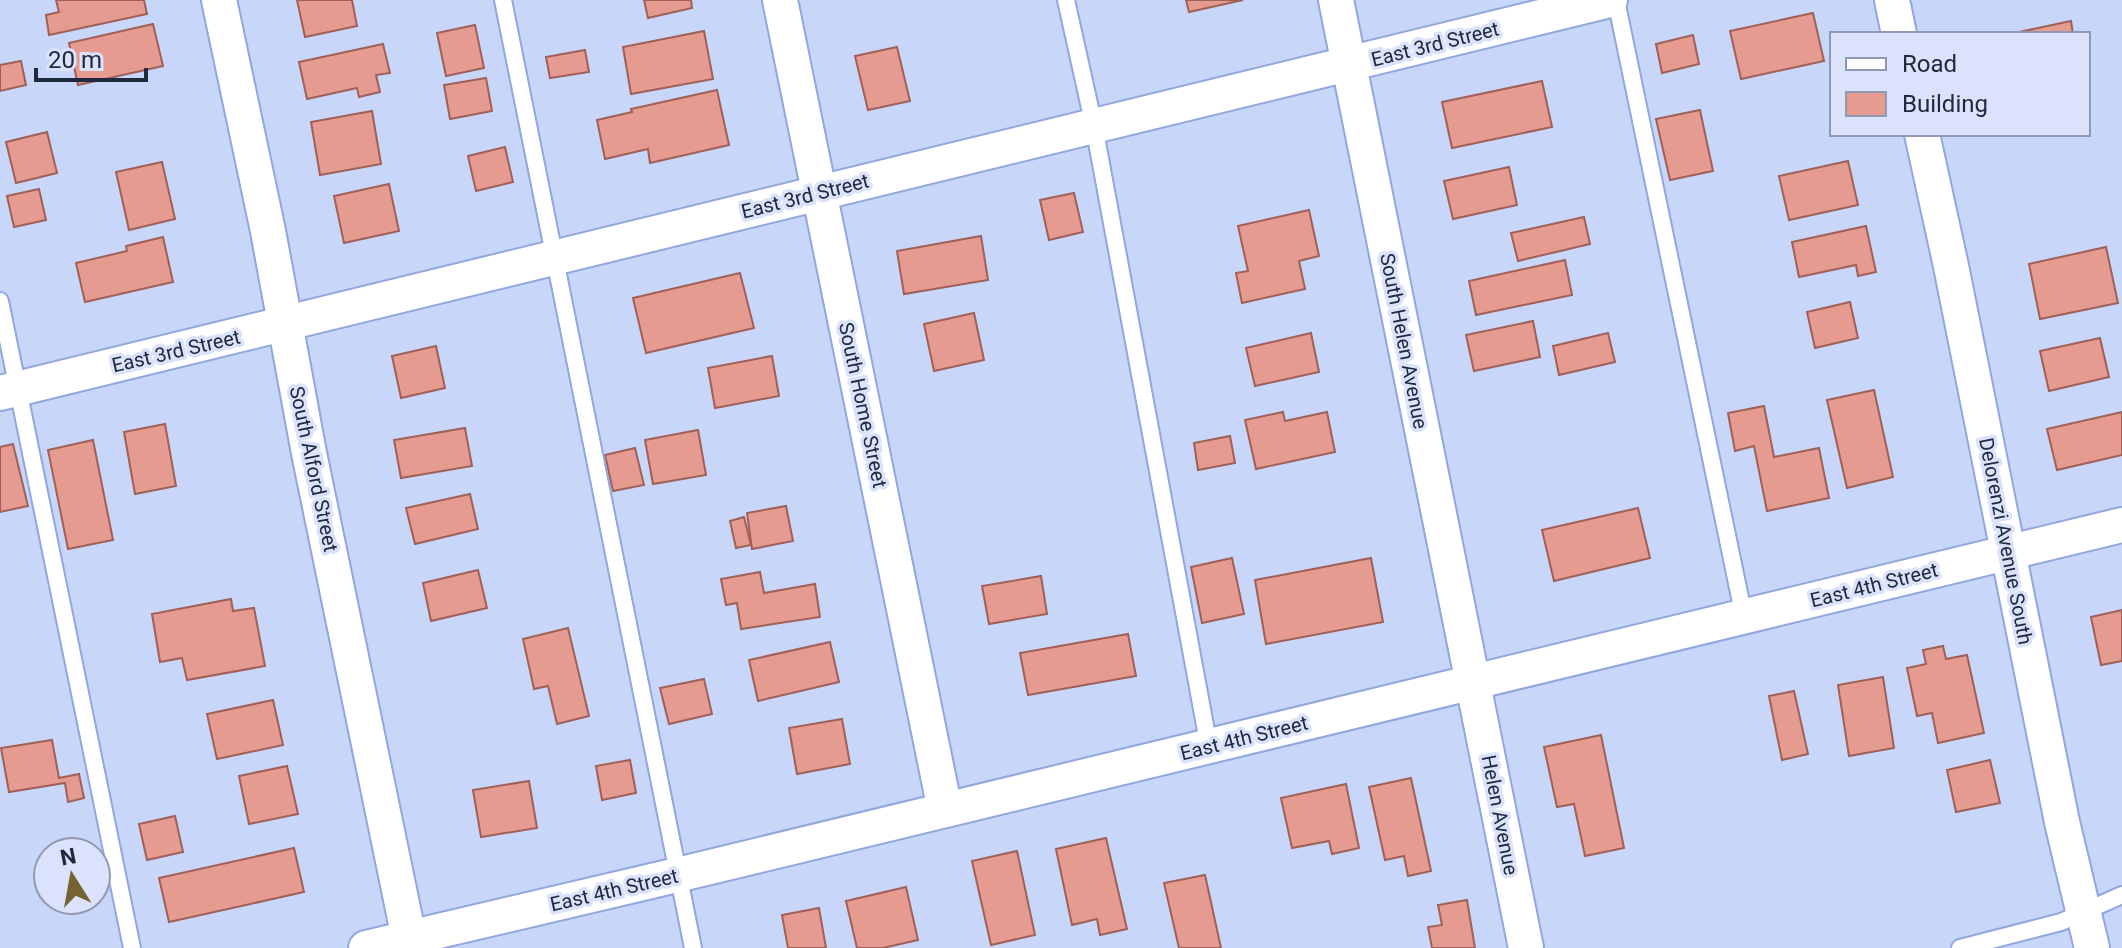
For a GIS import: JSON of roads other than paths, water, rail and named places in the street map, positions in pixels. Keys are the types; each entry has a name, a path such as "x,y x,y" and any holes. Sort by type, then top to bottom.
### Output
{"street":[{"name":"South Alford Street","path":"219,0 409,938"},
{"name":"South Home Street","path":"780,0 945,810"},
{"name":"South Helen Avenue","path":"1336,0 1473,683"},
{"name":"East 3rd Street","path":"9,391 1613,0"},
{"path":"1892,0 1899,32"},
{"name":"Delorenzi Avenue South","path":"1922,136 2092,948"},
{"name":"East 4th Street","path":"366,948 2122,525"},
{"name":"Helen Avenue","path":"1473,683 1526,948"}],"lane":[{"path":"503,0 693,948"},
{"path":"1066,0 1094,126 1209,747"},
{"path":"1613,0 1744,617"},
{"path":"0,301 9,391 132,948"},
{"path":"1960,948 2061,922 2122,895"}]}
